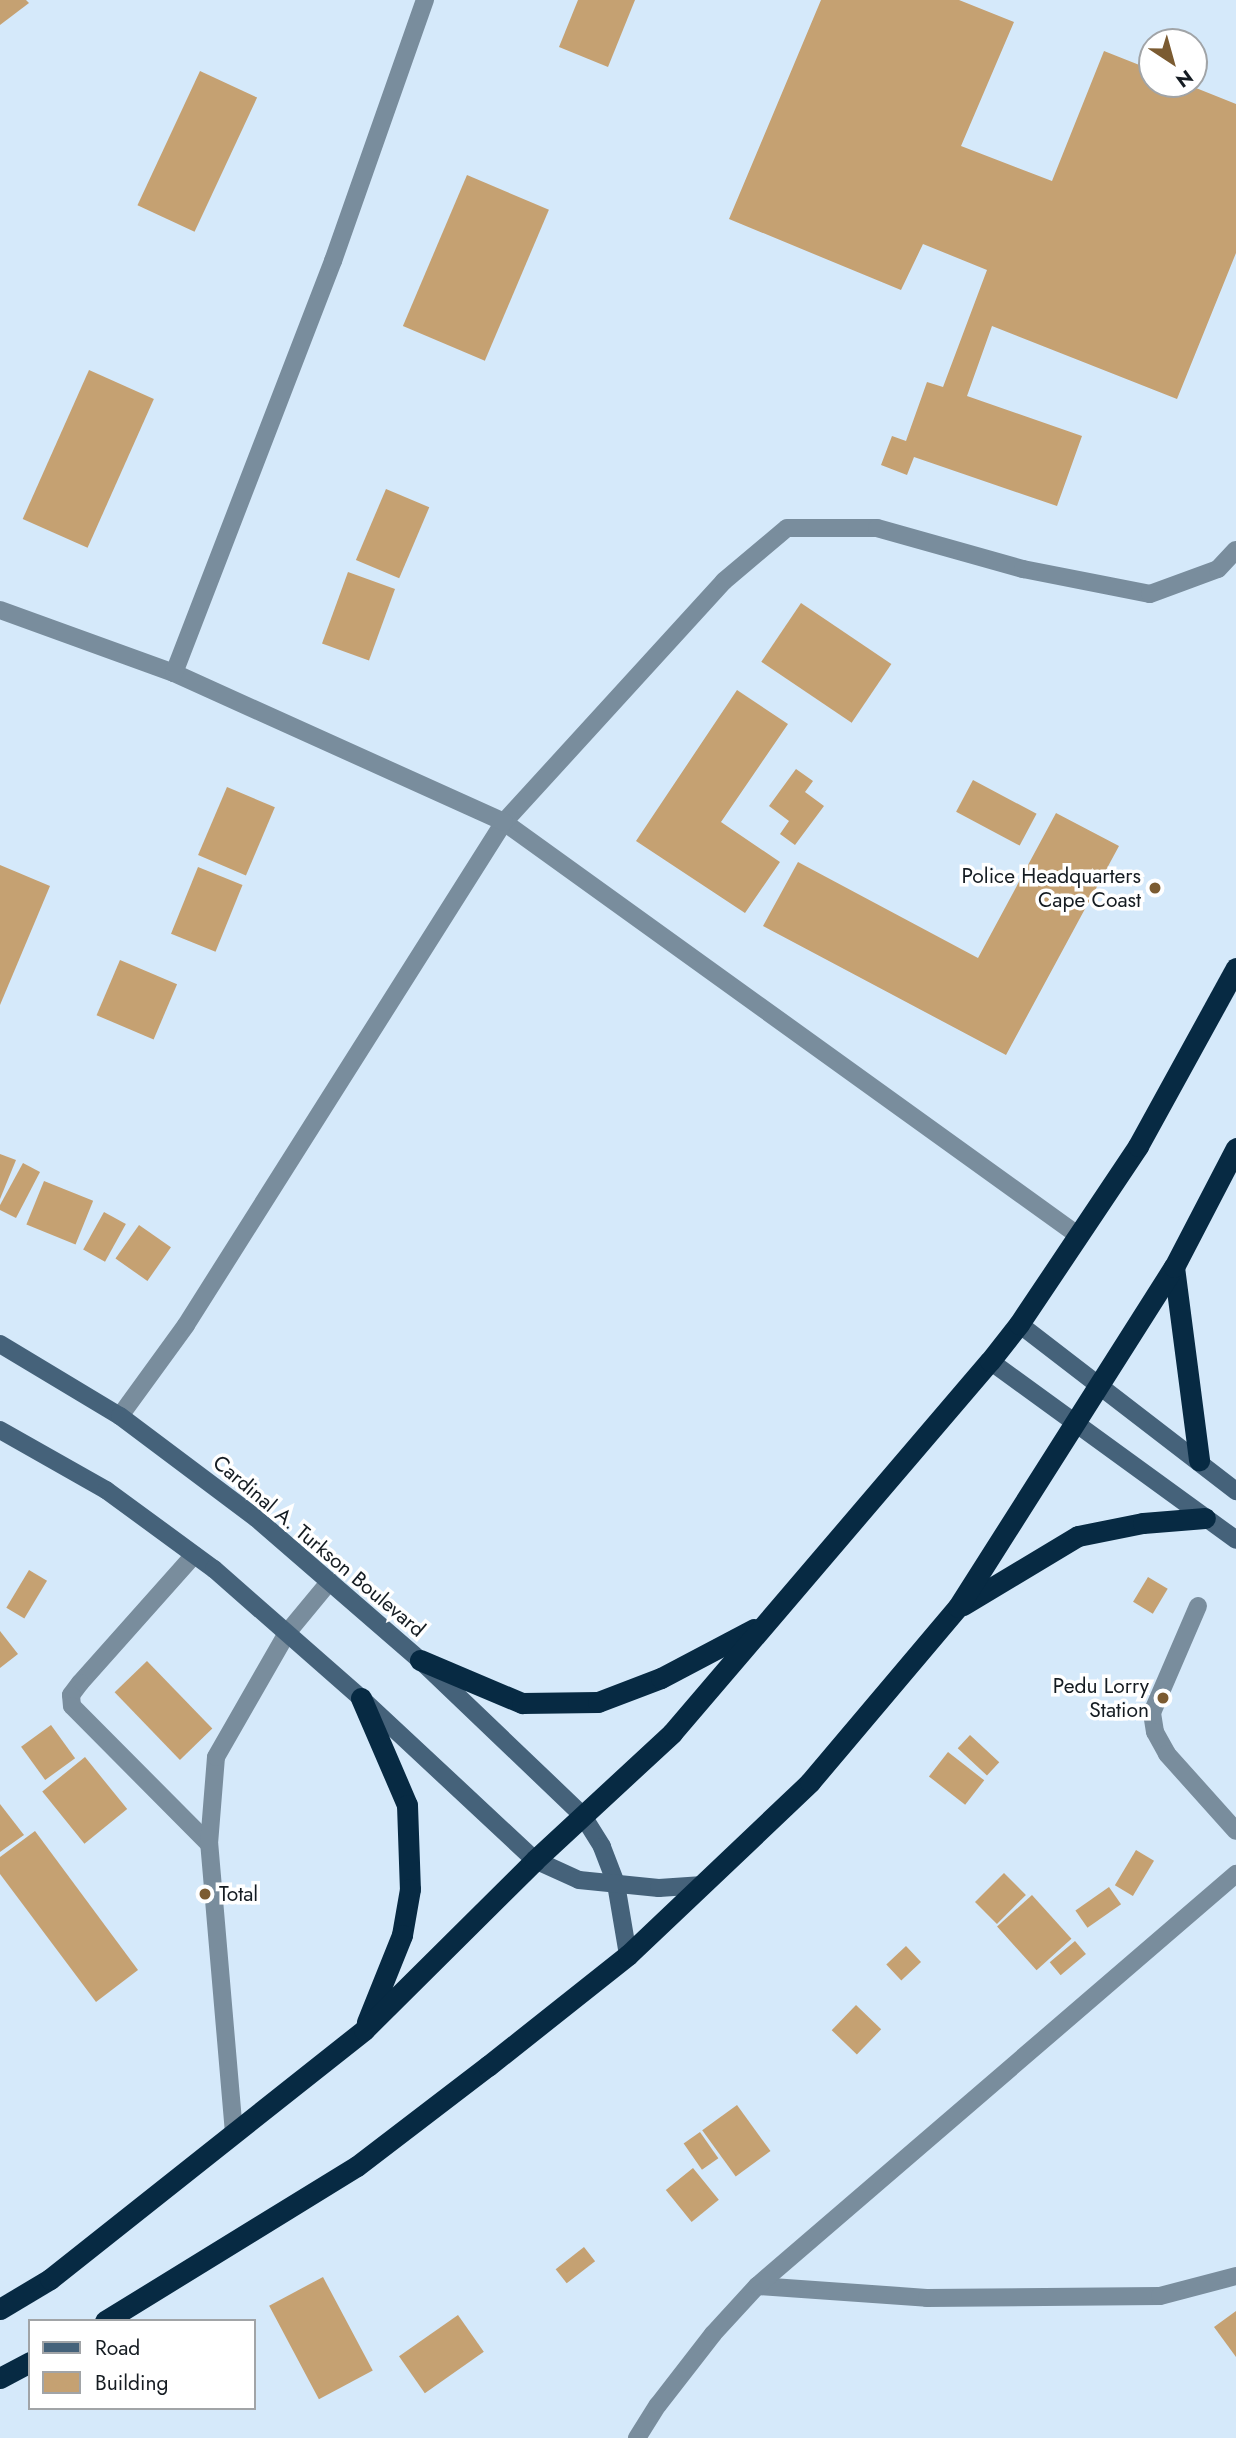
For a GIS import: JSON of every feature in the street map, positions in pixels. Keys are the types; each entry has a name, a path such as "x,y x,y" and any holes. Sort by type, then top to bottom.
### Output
{"highway":[{"path":"0,2309 50,2279 364,2030 535,1860 672,1733 990,1361 1018,1324 1138,1146 1236,968"},
{"path":"108,2319 357,2166 628,1955 810,1782 958,1608 1174,1267 1236,1148"},
{"path":"1174,1267 1199,1460"},
{"path":"958,1608 1078,1535 1143,1523 1205,1518"},
{"path":"419,1660 522,1703 598,1702 661,1678 762,1625"},
{"path":"361,1698 407,1805 410,1889 402,1935 364,2030"},
{"path":"0,2378 28,2363"}],"street":[{"path":"174,673 333,261 425,0"},
{"path":"120,1416 186,1325 504,822 724,581 787,528 877,528 1023,569 1150,594 1217,569 1236,550"},
{"path":"0,610 174,673 504,822 1079,1236"},
{"path":"1018,1324 1100,1384 1236,1491"},
{"name":"Cardinal A. Turkson Boulevard","path":"0,1344 120,1416 256,1518 419,1660 583,1816 602,1847 616,1884 628,1955"},
{"path":"990,1361 1236,1540"},
{"path":"0,1430 106,1490 194,1555 361,1698 535,1860 579,1880 659,1888 703,1885"},
{"path":"194,1555 71,1695 72,1706 209,1844"},
{"path":"234,2133 209,1844 216,1757 287,1633 330,1581"},
{"path":"1198,1606 1152,1713 1155,1732 1167,1754 1236,1831"},
{"path":"637,2438 697,2354 757,2286 1236,1874"},
{"path":"757,2286 927,2298 1160,2296 1236,2276"}],"building":[{"path":"0,0 26,0 29,3 0,25"},
{"path":"578,0 635,0 608,67 559,47"},
{"path":"821,0 959,0 1014,22 961,146 1052,181 1104,51 1138,64 1138,98 1208,98 1208,93 1236,104 1236,253 1177,399 992,326 967,396 1082,436 1057,506 914,457 907,475 881,465 892,436 906,441 927,382 943,387 987,270 923,244 901,290 729,219"},
{"path":"200,71 257,98 195,232 137,205"},
{"path":"467,175 549,210 485,361 403,326"},
{"path":"89,370 154,399 88,548 23,519"},
{"path":"386,489 429,507 399,578 356,560"},
{"path":"348,572 395,589 369,661 322,643"},
{"path":"801,603 891,664 852,723 761,662"},
{"path":"737,690 788,724 721,822 780,862 745,913 636,841"},
{"path":"796,769 813,781 805,792 824,806 795,845 780,834 789,821 769,806"},
{"path":"973,780 1037,814 1020,846 956,812"},
{"path":"227,787 275,807 246,875 198,855"},
{"path":"1056,813 1119,846 1006,1055 763,926 798,862 978,958"},
{"path":"0,865 50,886 0,1005"},
{"path":"198,867 243,885 216,952 171,934"},
{"path":"120,960 177,984 154,1039 97,1015"},
{"path":"0,1154 16,1160 0,1199"},
{"path":"23,1163 40,1172 16,1218 0,1210 0,1205"},
{"path":"44,1181 93,1201 76,1244 26,1225"},
{"path":"104,1212 126,1224 105,1262 83,1250"},
{"path":"139,1225 171,1247 147,1281 115,1259"},
{"path":"29,1570 47,1581 24,1619 6,1608"},
{"path":"1148,1577 1168,1589 1153,1614 1133,1602"},
{"path":"0,1631 18,1654 0,1668"},
{"path":"147,1661 212,1729 180,1760 115,1692"},
{"path":"51,1725 75,1758 45,1780 21,1747"},
{"path":"970,1735 999,1762 987,1775 958,1748"},
{"path":"948,1752 984,1780 965,1805 929,1776"},
{"path":"85,1757 127,1809 84,1844 42,1792"},
{"path":"0,1804 24,1835 0,1852"},
{"path":"35,1831 138,1970 96,2002 0,1874 0,1857"},
{"path":"1136,1850 1154,1861 1133,1896 1115,1885"},
{"path":"1004,1873 1026,1895 997,1924 975,1902"},
{"path":"1109,1887 1121,1904 1087,1928 1075,1911"},
{"path":"1032,1895 1071,1939 1037,1970 997,1926"},
{"path":"1075,1941 1086,1954 1061,1975 1050,1962"},
{"path":"906,1946 921,1962 901,1981 886,1964"},
{"path":"856,2005 881,2029 857,2054 832,2030"},
{"path":"737,2105 771,2151 736,2176 702,2130"},
{"path":"700,2132 718,2158 702,2170 684,2143"},
{"path":"693,2168 719,2200 692,2222 666,2190"},
{"path":"584,2247 595,2261 567,2283 556,2269"},
{"path":"323,2277 373,2371 319,2399 269,2306"},
{"path":"1236,2311 1236,2357 1214,2327"},
{"path":"458,2315 484,2352 425,2393 399,2356"}],"place":[{"name":"Police Headquarters Cape Coast","path":"1155,888"},
{"name":"Pedu Lorry Station","path":"1163,1698"},
{"name":"Total","path":"205,1894"}]}
